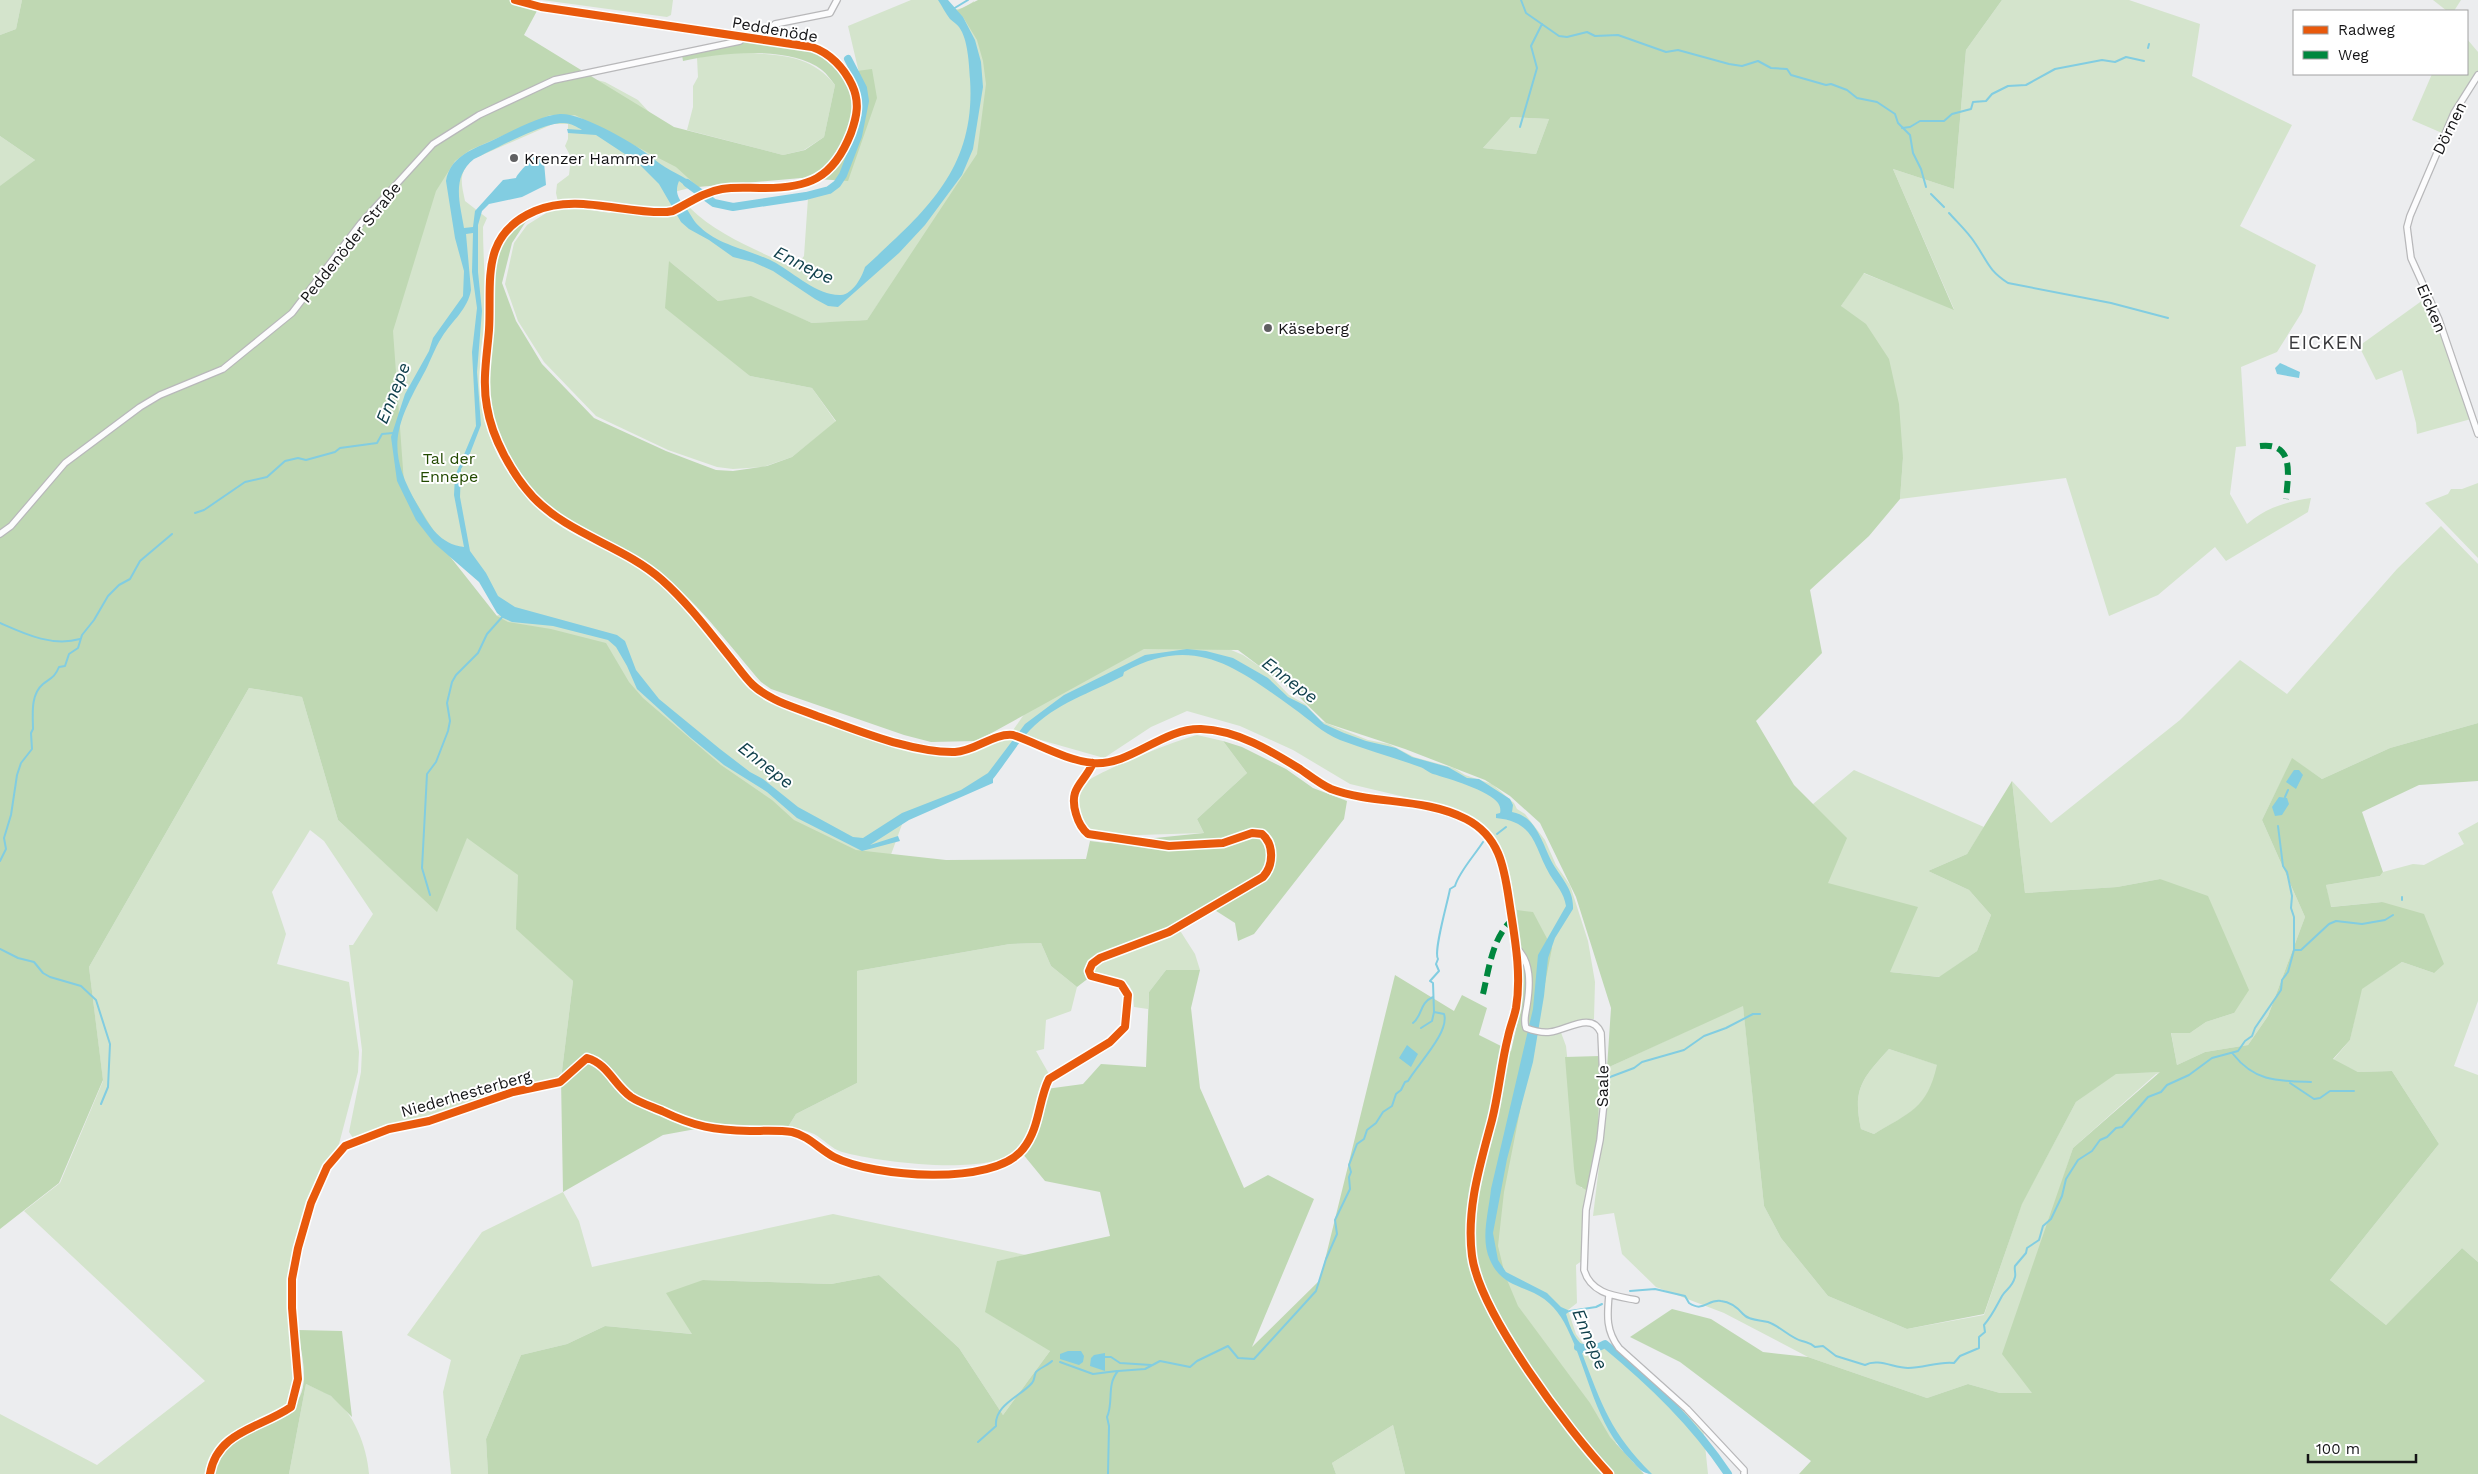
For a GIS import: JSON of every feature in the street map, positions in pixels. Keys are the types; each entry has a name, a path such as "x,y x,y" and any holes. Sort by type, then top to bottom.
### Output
{"street":[{"name":"Peddenöde","path":"515,0 541,8 818,48 843,70 855,92 857,103 857,117 848,142 829,171 806,184 776,189 724,188 706,193 674,211 662,212 566,204 543,208 518,220 504,234 491,261 489,335 485,376 487,409 501,446 520,482 539,503 561,520 661,578 692,611 744,678 775,700 857,730 936,751 972,750 1002,736 1013,735 1073,759 1093,763"},
{"name":"Peddenöde","path":"768,40 775,24 825,15 830,13 837,0"},
{"name":"Peddenöder Straße","path":"0,534 11,526 65,463 140,407 160,395 223,369 292,313 361,223 433,144 479,115 554,80 740,41 744,36"},
{"name":"Dörnen","path":"2425,183 2454,113 2478,74"},
{"name":"Eicken","path":"2425,183 2407,228 2409,249 2439,320 2478,434"},
{"path":"1093,763 1106,762 1123,757 1182,732 1197,729 1213,730 1249,741 1284,759 1327,787 1346,794 1425,805 1468,820 1483,830 1498,851 1504,865 1515,947 1517,1004 1508,1036 1493,1114 1473,1199 1470,1224 1472,1258 1490,1306 1502,1327 1562,1417 1609,1474"},
{"name":"Niederhesterberg","path":"210,1474 214,1459 226,1441 245,1429 278,1417 291,1407 297,1389 292,1279 298,1248 311,1203 327,1167 345,1146 389,1129 429,1121 513,1092 560,1082 586,1058 596,1060 632,1097 690,1124 716,1129 792,1132 808,1138 834,1157 886,1170 927,1175 960,1174 1004,1163 1015,1158 1030,1140 1045,1088 1050,1079 1110,1042 1125,1027 1128,994 1121,984 1091,976 1089,971 1092,964 1100,958 1183,924 1263,877 1269,868 1269,843 1262,834 1252,833 1223,843 1169,846 1088,834 1079,823 1073,798 1076,788 1093,763"},
{"name":"Saale","path":"1515,947 1523,954 1528,967 1529,994 1524,1022 1526,1028 1538,1032 1548,1032 1582,1022 1592,1022 1598,1026 1601,1033 1604,1102 1600,1140 1586,1210 1584,1261 1587,1279 1594,1287 1609,1295 1636,1300"},
{"path":"1609,1295 1608,1325 1610,1336 1619,1348 1687,1409 1744,1470 1744,1474"}],"green space":[{"path":"0,0 22,0 16,29 0,35"},
{"path":"22,0 511,0 538,9 524,35 674,127 783,155 805,150 824,137 835,85 822,70 808,62 774,54 735,54 683,61 682,55 751,40 815,49 849,72 872,69 877,98 848,181 801,178 698,187 676,167 575,115 550,115 470,150 455,161 436,191 393,331 404,483 448,554 497,616 508,622 551,629 606,643 629,682 643,698 721,765 772,800 794,820 856,850 946,860 1086,859 1090,841 1106,843 1204,833 1197,819 1247,773 1223,741 1242,747 1286,769 1313,788 1347,801 1344,819 1254,934 1238,941 1235,923 1210,907 1174,928 1091,963 1090,977 1077,987 1051,966 1041,943 1010,944 857,971 857,1083 796,1114 788,1127 723,1124 663,1135 563,1192 561,1079 573,981 516,929 518,875 467,838 437,912 338,820 302,697 249,688 89,967 103,1080 59,1183 0,1229 0,186 35,160 0,136 0,35 16,29"},
{"path":"542,0 673,0 671,15 667,17"},
{"name":"Tal der Ennepe","path":"911,0 944,0 951,10 964,8 974,1 972,12 989,45 987,153 895,290 880,301 867,320 850,321 845,325 840,322 812,323 749,297 718,301 669,261 750,376 812,388 836,422 792,457 763,467 733,469 717,467 668,450 596,416 544,362 518,321 505,284 514,243 527,225 551,210 577,208 610,213 604,203 558,202 557,184 569,175 571,157 565,146 568,139 568,124 553,124 473,159 465,169 462,178 465,201 487,218 483,227 485,307 480,358 484,411 487,427 498,456 517,481 601,545 656,579 671,593 705,633 736,662 735,672 758,695 788,709 941,754 1009,736 1027,710 1133,652 1161,644 1224,647 1243,655 1266,671 1289,695 1305,704 1321,721 1368,740 1389,744 1414,757 1454,768 1465,775 1492,784 1514,803 1517,809 1525,814 1545,840 1556,865 1570,885 1588,941 1595,982 1594,1019 1559,1027 1566,1046 1581,1188 1590,1188 1586,1258 1576,1265 1577,1303 1568,1310 1576,1334 1585,1346 1594,1347 1605,1342 1647,1374 1703,1426 1708,1474 1649,1474 1622,1445 1607,1440 1510,1308 1490,1247 1536,1019 1515,929 1508,880 1494,837 1451,808 1350,784 1293,750 1240,726 1187,711 1151,727 1104,758 1023,735 986,782 904,819 851,964 540,950 573,981 561,1079 512,1090 430,1119 389,1127 353,1138 349,1132 361,1072 362,1050 349,945 353,945 373,914 324,841 310,830 272,892 286,934 277,964 349,982 359,1052 358,1072 339,1144 325,1167 289,1280 289,1306 295,1379 288,1405 276,1415 245,1427 224,1441 213,1459 209,1474 0,1474 0,1414 97,1465 205,1381 24,1211 60,1183 103,1081 89,967 249,688 302,697 338,820 428,903 464,628 504,613 490,588 437,541 400,483 386,355 403,176 572,74 605,82 638,100 713,182 670,193 679,214 689,207 726,235 794,269 804,256 808,198 837,181 867,107 848,26"},
{"path":"978,0 2002,0 1966,50 1954,189 1893,169 1954,310 1864,273 1841,306 1866,324 1889,359 1899,404 1903,458 1900,499 1869,536 1810,590 1822,653 1756,721 1794,785 1847,838 1828,883 1918,907 1890,972 1939,977 1977,951 1991,915 1969,890 1928,871 1967,854 2012,781 2025,893 2117,887 2160,879 2208,896 2249,990 2234,1013 2206,1022 2190,1033 2171,1033 2177,1065 2205,1052 2248,1045 2268,1016 2305,917 2262,820 2292,758 2322,779 2390,748 2478,723 2478,781 2419,785 2362,812 2383,872 2380,876 2326,885 2331,907 2382,902 2424,914 2444,964 2434,973 2402,962 2362,989 2350,1040 2333,1059 2358,1072 2392,1071 2439,1144 2330,1280 2386,1325 2462,1248 2478,1262 2478,1474 1799,1474 1811,1461 1680,1362 1630,1337 1672,1309 1711,1319 1763,1352 1808,1357 1927,1398 1968,1384 2000,1393 2032,1393 2002,1354 2073,1148 2160,1072 2116,1074 2076,1102 2022,1204 1984,1314 1907,1329 1828,1296 1781,1238 1764,1206 1743,1006 1607,1068 1611,1008 1576,897 1540,823 1510,796 1485,780 1405,749 1326,723 1294,692 1238,650 1144,649 977,741 931,742 904,735 771,689 761,682 690,600 664,577 642,562 572,523 538,497 513,464 503,446 496,426 488,384 492,289 496,261 506,238 514,228 540,212 525,223 512,243 502,283 516,321 542,364 594,418 666,451 716,470 733,471 767,466 792,457 836,421 812,388 750,376 665,308 669,261 718,301 751,296 812,323 867,320 977,154 986,84 983,61 977,40 963,17 956,11","holes":["1511,117 1549,119 1536,154 1483,148","1889,1049 1937,1065 1928,1091 1915,1108 1874,1134 1861,1129 1858,1103 1859,1093 1866,1076"]},
{"path":"2002,0 2129,0 2200,24 2192,76 2292,125 2240,226 2316,265 2302,312 2277,352 2241,367 2246,446 2236,447 2230,494 2247,524 2262,513 2277,506 2311,498 2308,512 2226,561 2215,547 2158,595 2109,616 2066,478 1900,499 1903,458 1841,306 1863,273 1954,309 1893,169 1954,189 1966,50"},
{"path":"2433,0 2461,0 2455,10 2446,10"},
{"path":"2468,40 2478,52 2478,71 2442,133 2412,120 2432,75 2468,75"},
{"path":"742,52 793,58 815,67 835,85 824,137 804,150 783,155 687,130 693,107 693,86 698,77 697,58"},
{"path":"1511,117 1549,119 1536,154 1483,148"},
{"path":"0,136 35,160 0,187"},
{"path":"2423,300 2427,300 2432,308 2471,419 2417,434 2416,423 2402,370 2376,380 2359,346"},
{"path":"2478,483 2478,558 2425,503 2448,494 2451,489 2462,489"},
{"path":"2441,526 2478,564 2478,723 2390,748 2322,779 2292,759 2262,820 2305,917 2268,1016 2248,1045 2205,1052 2177,1065 2171,1032 2190,1033 2206,1022 2234,1013 2160,879 2117,887 2025,893 2012,781 2051,823 2180,720 2240,660 2287,694 2397,569"},
{"path":"1197,735 1223,741 1247,773 1197,819 1204,833 1106,836 1091,832 1079,810 1078,798 1082,786 1117,766"},
{"path":"1854,770 1984,827 1967,854 1928,871 1969,890 1991,915 1977,951 1940,977 1890,972 1828,883 1813,804"},
{"path":"2478,822 2478,1001 2454,1066 2478,1075 2478,1262 2462,1248 2386,1325 2330,1280 2439,1144 2392,1071 2358,1072 2333,1060 2350,1040 2361,989 2402,962 2434,973 2382,902 2330,907 2326,885 2380,876 2383,872 2413,864 2424,865 2464,844 2458,833"},
{"path":"1517,910 1533,912 1552,948 1504,1192 1498,1246 1505,1275 1518,1306 1590,1403 1610,1437 1644,1474 1405,1474 1393,1425 1332,1463 1336,1474 488,1474 486,1439 521,1355 567,1344 605,1326 692,1334 666,1293 703,1280 831,1284 879,1275 959,1348 1003,1415 1050,1351 985,1312 997,1261 1110,1236 1100,1192 1045,1181 1022,1153 1046,1089 1083,1084 1101,1064 1146,1067 1149,992 1166,970 1200,970 1191,1008 1200,1088 1244,1188 1268,1175 1314,1199 1252,1347 1320,1280 1395,975 1454,1011 1462,995 1487,1008 1479,1035 1511,1051 1522,1003"},
{"path":"1179,929 1195,954 1200,970 1166,970 1149,992 1148,1009 1134,1007 1133,993 1129,985 1091,976 1092,964 1100,958"},
{"path":"1041,943 1051,966 1077,987 1071,1011 1046,1020 1044,1049 1036,1051 1049,1074 1032,1132 1021,1148 1007,1157 987,1163 935,1165 907,1163 842,1152 814,1134 788,1127 796,1114 857,1083 857,971 1010,944"},
{"path":"1743,1005 1764,1206 1781,1238 1828,1296 1907,1329 1984,1315 2022,1203 2076,1102 2116,1073 2162,1072 2156,1074 2073,1148 2048,1224 2033,1393 2000,1393 1968,1384 1927,1398 1808,1357 1724,1313 1656,1287 1622,1254 1614,1213 1593,1216 1607,1100 1607,1068"},
{"path":"1889,1049 1938,1065 1929,1091 1916,1108 1874,1134 1861,1129 1858,1103 1859,1093 1866,1076"},
{"path":"1600,1056 1598,1139 1590,1188 1586,1190 1576,1184 1565,1057"},
{"path":"563,1192 579,1221 592,1267 833,1214 1026,1255 997,1261 1050,1351 1003,1415 959,1348 879,1275 831,1284 703,1280 693,1334 605,1326 567,1344 521,1355 486,1439 488,1474 451,1474 443,1392 451,1360 407,1335 482,1232"},
{"path":"298,1330 342,1331 352,1417 331,1396 306,1384 289,1474 211,1474 218,1455 230,1442 245,1432 277,1418 291,1408 300,1395 304,1370"},
{"path":"306,1384 331,1396 353,1421 362,1442 369,1474 289,1474"},
{"path":"1393,1425 1405,1474 1336,1474 1332,1463"}],"water":[{"path":"938,0 948,0 963,17 975,40 981,62 983,87 973,149 962,175 925,225 899,253 838,307 828,306 815,299 773,271 753,262 733,257 689,229 681,222 659,184 637,162 596,135 568,133 567,129 582,130 571,124 556,124 533,131 474,159 467,166 462,174 459,191 464,228 473,227 475,211 503,180 516,178 535,154 544,162 546,185 522,197 489,204 482,211 478,225 478,272 482,311 477,372 481,425 469,456 461,469 460,497 470,551 486,573 498,596 515,607 617,635 625,641 636,670 659,699 720,749 750,772 763,779 798,807 853,837 863,838 902,813 961,790 988,773 1025,724 1064,695 1145,655 1187,649 1206,651 1233,658 1268,678 1288,697 1306,706 1324,724 1366,741 1396,748 1412,757 1448,767 1467,778 1479,779 1510,799 1513,805 1512,812 1528,819 1538,833 1553,864 1572,896 1573,909 1555,938 1548,958 1533,1062 1507,1159 1493,1233 1498,1260 1506,1272 1547,1293 1561,1307 1570,1311 1566,1314 1569,1324 1576,1338 1583,1346 1588,1348 1588,1352 1582,1353 1609,1418 1617,1432 1652,1474 1645,1473 1638,1468 1609,1431 1575,1345 1557,1312 1539,1296 1503,1278 1494,1267 1487,1252 1485,1234 1491,1189 1533,1009 1538,955 1566,906 1562,893 1550,875 1532,837 1519,825 1509,820 1496,818 1496,814 1500,813 1500,807 1493,798 1478,790 1433,774 1422,768 1333,737 1253,680 1214,660 1194,656 1172,656 1149,661 1124,672 1123,676 1062,706 1030,730 993,779 993,783 909,820 870,845 898,836 900,841 862,851 797,818 767,792 724,765 691,738 637,689 616,647 608,640 553,626 512,622 503,618 497,613 479,582 434,543 416,520 397,481 391,437 405,394 429,351 433,338 463,296 464,271 455,238 446,181 448,173 456,161 475,148 524,125 552,115 570,115 582,119 596,124 624,139 698,187 691,190 679,181 677,192 679,199 694,221 717,239 776,263 807,284 824,292 845,294 856,284 865,267 927,207 943,186 965,138 970,111 968,52 962,32 950,19","holes":["473,233 472,272 477,308 472,352 476,426 455,476 454,495 464,547 441,538 426,520 401,470 398,440 405,410 437,346 467,303 471,290 466,234"]},
{"path":"2280,363 2300,372 2299,378 2277,374 2275,368"},
{"path":"2294,770 2299,770 2303,775 2296,789 2286,782"},
{"path":"2279,797 2287,798 2289,804 2282,815 2275,816 2272,807"},
{"path":"1407,1045 1418,1054 1411,1067 1399,1058"},
{"path":"1068,1351 1081,1351 1084,1356 1083,1362 1079,1365 1060,1359 1060,1354"},
{"path":"1105,1353 1105,1371 1090,1366 1091,1358 1094,1355"}],"waterway":[{"path":"953,9 968,0"},
{"path":"1521,0 1526,13 1559,36 1567,37 1587,32 1595,36 1618,35 1666,52 1678,50 1729,64 1742,66 1758,61 1771,68 1787,69 1791,75 1826,85 1831,84 1847,90 1857,98 1877,102 1895,114 1898,123 1910,135 1913,153 1921,169 1926,187"},
{"path":"1520,127 1537,68 1531,46 1542,24"},
{"path":"2148,48 2149,44"},
{"path":"1902,128 1910,127 1920,121 1944,121 1952,114 1971,109 1973,102 1986,101 1992,94 2008,86 2026,85 2055,69 2102,60 2115,62 2126,57 2144,61"},
{"path":"687,183 714,203 733,207 806,196 829,190 837,184 843,175 858,136 865,101 863,88 848,59"},
{"path":"1931,194 1944,207"},
{"path":"1949,213 1966,231 1992,270 2008,283 2111,303 2168,318"},
{"name":"Ennepe","path":"195,513 204,510 245,482 267,477 285,461 298,458 306,460 335,452 340,448 377,443 382,434 393,433"},
{"path":"0,861 6,849 4,838 11,815 17,775 21,763 32,749 33,705 36,694 43,684 51,679 59,667 65,666 69,654 78,648 82,635 94,620 108,596 119,585 130,579 140,561 172,534"},
{"path":"430,895 422,868 427,774 436,762 448,731 450,721 447,703 452,682 456,675 478,653 487,634 503,616"},
{"path":"0,623 39,638 59,641 80,639"},
{"path":"2285,797 2288,790"},
{"path":"1630,1291 1655,1289 1685,1296 1689,1303 1698,1307 1716,1301 1728,1302 1748,1318 1768,1322 1789,1335 1810,1343 1815,1347 1823,1346 1836,1356 1865,1365 1881,1363 1908,1368 1954,1363 1960,1356 1979,1348 1979,1337 1985,1332 1984,1325 2014,1281 2015,1266 2026,1253 2027,1248 2039,1240 2043,1226 2051,1219 2062,1196 2066,1179 2078,1160 2092,1151 2100,1140 2107,1137 2116,1128 2122,1127 2148,1097 2161,1092 2167,1085 2189,1075 2212,1058 2238,1051 2245,1041 2252,1036 2255,1028 2281,990 2282,980 2288,972 2294,950 2294,917 2291,908 2292,896 2287,872 2283,866 2278,826"},
{"path":"1497,834 1506,827"},
{"path":"1108,1474 1109,1426 1107,1417 1112,1382 1118,1371 1145,1369 1160,1361 1190,1367 1197,1361 1228,1346 1238,1358 1254,1359 1316,1291 1326,1259 1337,1234 1335,1220 1350,1189 1349,1177 1351,1172 1349,1165 1357,1144 1364,1139 1367,1130 1376,1123 1383,1112 1392,1106 1396,1094 1432,1048 1442,1030 1445,1021 1444,1014 1434,1012 1433,983 1430,981 1439,971 1436,964 1441,926 1450,889 1455,886 1463,870 1483,842"},
{"path":"2294,950 2301,950 2329,924 2336,921 2362,924 2385,920 2393,915"},
{"path":"0,949 18,958 34,962 43,973 50,977 81,986 96,1000 110,1044 108,1087 101,1104"},
{"path":"1413,1023 1425,1002 1433,997"},
{"path":"1421,1028 1432,1021 1434,1012"},
{"path":"1610,1077 1634,1068 1642,1062 1684,1050 1704,1036 1726,1028 1753,1014 1760,1014"},
{"path":"2233,1054 2241,1063 2259,1075 2278,1080 2311,1082"},
{"path":"2290,1083 2314,1099 2320,1098 2330,1091 2354,1091"},
{"name":"Ennepe","path":"1570,1311 1596,1307 1602,1304"},
{"name":"Ennepe","path":"1578,1347 1593,1350 1605,1344 1656,1389 1687,1421 1728,1474"},
{"path":"1105,1357 1111,1357 1120,1363 1151,1365"},
{"path":"978,1442 996,1426 999,1412 1032,1383 1036,1372 1052,1361"},
{"path":"1060,1362 1093,1374 1117,1371"}],"marked path":[{"path":"2260,446 2271,446 2279,449 2284,455 2288,471 2286,499"},
{"path":"1483,994 1496,945 1505,927 1512,920"}],"cycle path":[{"path":"515,0 541,7 812,47 825,53 841,67 852,85 857,103 855,121 844,149 827,171 805,183 777,188 722,189 667,212 651,212 583,204 551,206 535,211 517,221 505,233 497,247 492,262 490,278 489,330 485,378 487,407 493,431 504,455 525,488 547,510 580,531 631,558 662,580 691,609 746,678 760,691 784,704 867,734 921,749 955,752 970,749 991,739 1013,735 1072,759 1093,763 1120,759 1173,734 1187,730 1214,730 1240,737 1265,749 1331,789 1347,794 1416,804 1450,812 1477,826 1493,843 1502,864 1507,887 1517,954 1518,995 1494,1110 1475,1187 1471,1221 1472,1256 1479,1280 1491,1308 1508,1339 1571,1430 1609,1474"},
{"path":"210,1474 214,1460 221,1448 231,1439 291,1407 298,1379 292,1308 292,1279 298,1248 311,1203 327,1167 345,1146 389,1129 429,1121 513,1092 560,1082 587,1058 606,1070 631,1097 685,1121 705,1127 726,1130 792,1132 804,1136 834,1157 876,1170 932,1175 960,1174 986,1169 1008,1161 1023,1149 1033,1132 1045,1087 1049,1079 1110,1042 1125,1027 1128,995 1121,984 1091,976 1089,971 1092,964 1100,958 1169,932 1263,877 1271,861 1269,843 1262,834 1252,833 1223,843 1169,846 1088,834 1082,827 1076,814 1074,798 1078,786 1093,763"}],"place":[{"name":"Krenzer Hammer","path":"514,158"},
{"name":"Käseberg","path":"1268,328"}],"district":[{"name":"EICKEN","path":"2326,342"}]}
